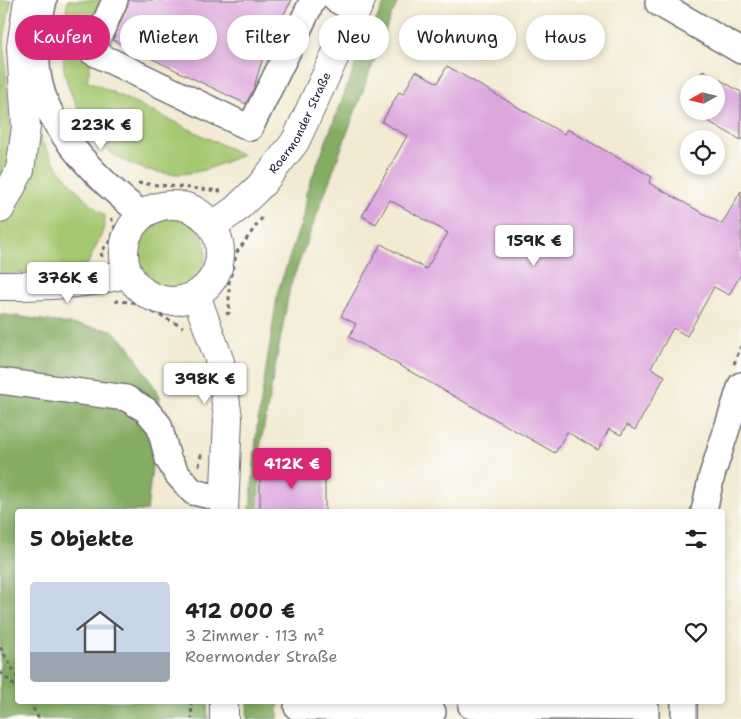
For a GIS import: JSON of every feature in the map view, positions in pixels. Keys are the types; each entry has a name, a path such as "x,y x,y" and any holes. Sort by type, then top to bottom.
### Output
{"main road":[{"path":"0,209 20,170 26,127 22,47 28,0"},
{"name":"Roermonder Straße","path":"212,226 261,185 295,142 351,3"},
{"path":"0,286 34,286 118,276 137,286 150,296 165,301 181,301 196,296 212,279 220,257 219,241 212,226 202,215 188,208 172,205 156,208 143,215 132,227 126,241 124,257 118,276"},
{"path":"196,296 220,362 228,418 224,505"},
{"path":"224,704 224,719"}],"street":[{"path":"44,0 38,44 39,80 45,100 64,134 85,163 120,197 143,215"},
{"path":"115,0 92,52 250,128 313,0"},
{"path":"658,3 741,51"},
{"path":"0,382 126,398 146,410 158,424 168,460 177,474 193,492 224,505"},
{"path":"704,509 712,475 741,385"},
{"path":"684,704 684,719"},
{"path":"297,707 433,712"},
{"path":"471,709 646,708 646,719"}],"path":[{"path":"106,212 115,226 109,242 101,252 118,276 112,301 133,302 187,329 228,313 229,282 237,252 263,216"},
{"path":"193,492 203,445"},
{"path":"0,647 15,673"},
{"path":"0,672 15,686"},
{"path":"31,704 39,719"},
{"path":"191,704 192,719"}],"green space":[{"path":"0,0 11,0 4,38 8,112 11,129 19,133 0,192"},
{"path":"68,0 104,0 101,15 66,15"},
{"path":"386,0 399,0 389,21 389,15 379,15"},
{"path":"64,60 91,60 87,80 243,155 197,172 181,174 155,172 128,163 105,147 89,127 75,103 64,69"},
{"path":"357,60 374,60 290,287 260,448 258,509 250,509 257,427 278,291 303,217 306,193"},
{"path":"37,132 50,156 66,178 105,216 105,222 88,264 63,269 0,274 0,221"},
{"path":"171,218 184,221 196,228 203,240 206,253 203,266 196,278 184,285 171,288 158,285 146,278 139,266 136,253 139,240 146,228 158,221"},
{"path":"0,314 112,330 129,346 160,396 147,509 15,509 15,704 207,704 208,719 0,719"},
{"path":"247,704 279,704 278,719 247,719"}],"building":[{"path":"129,0 292,0 283,15 227,15 227,60 262,60 253,90 246,104 155,60 217,60 217,15 123,15"},
{"path":"120,22 120,43 113,40"},
{"path":"447,66 564,134 567,129 652,177 649,183 722,224 741,191 741,274 729,295 714,287 687,336 673,328 651,368 665,376 635,430 627,425 621,435 609,429 598,450 567,432 555,453 349,337 356,324 341,316 381,244 426,269 448,233 390,200 376,224 362,216 407,136 382,122 399,92 403,94 416,71 438,83"},
{"path":"703,70 712,75 700,75"},
{"path":"725,83 741,92 741,140 706,120 725,120"},
{"path":"260,469 325,470 325,509 260,509"}]}
